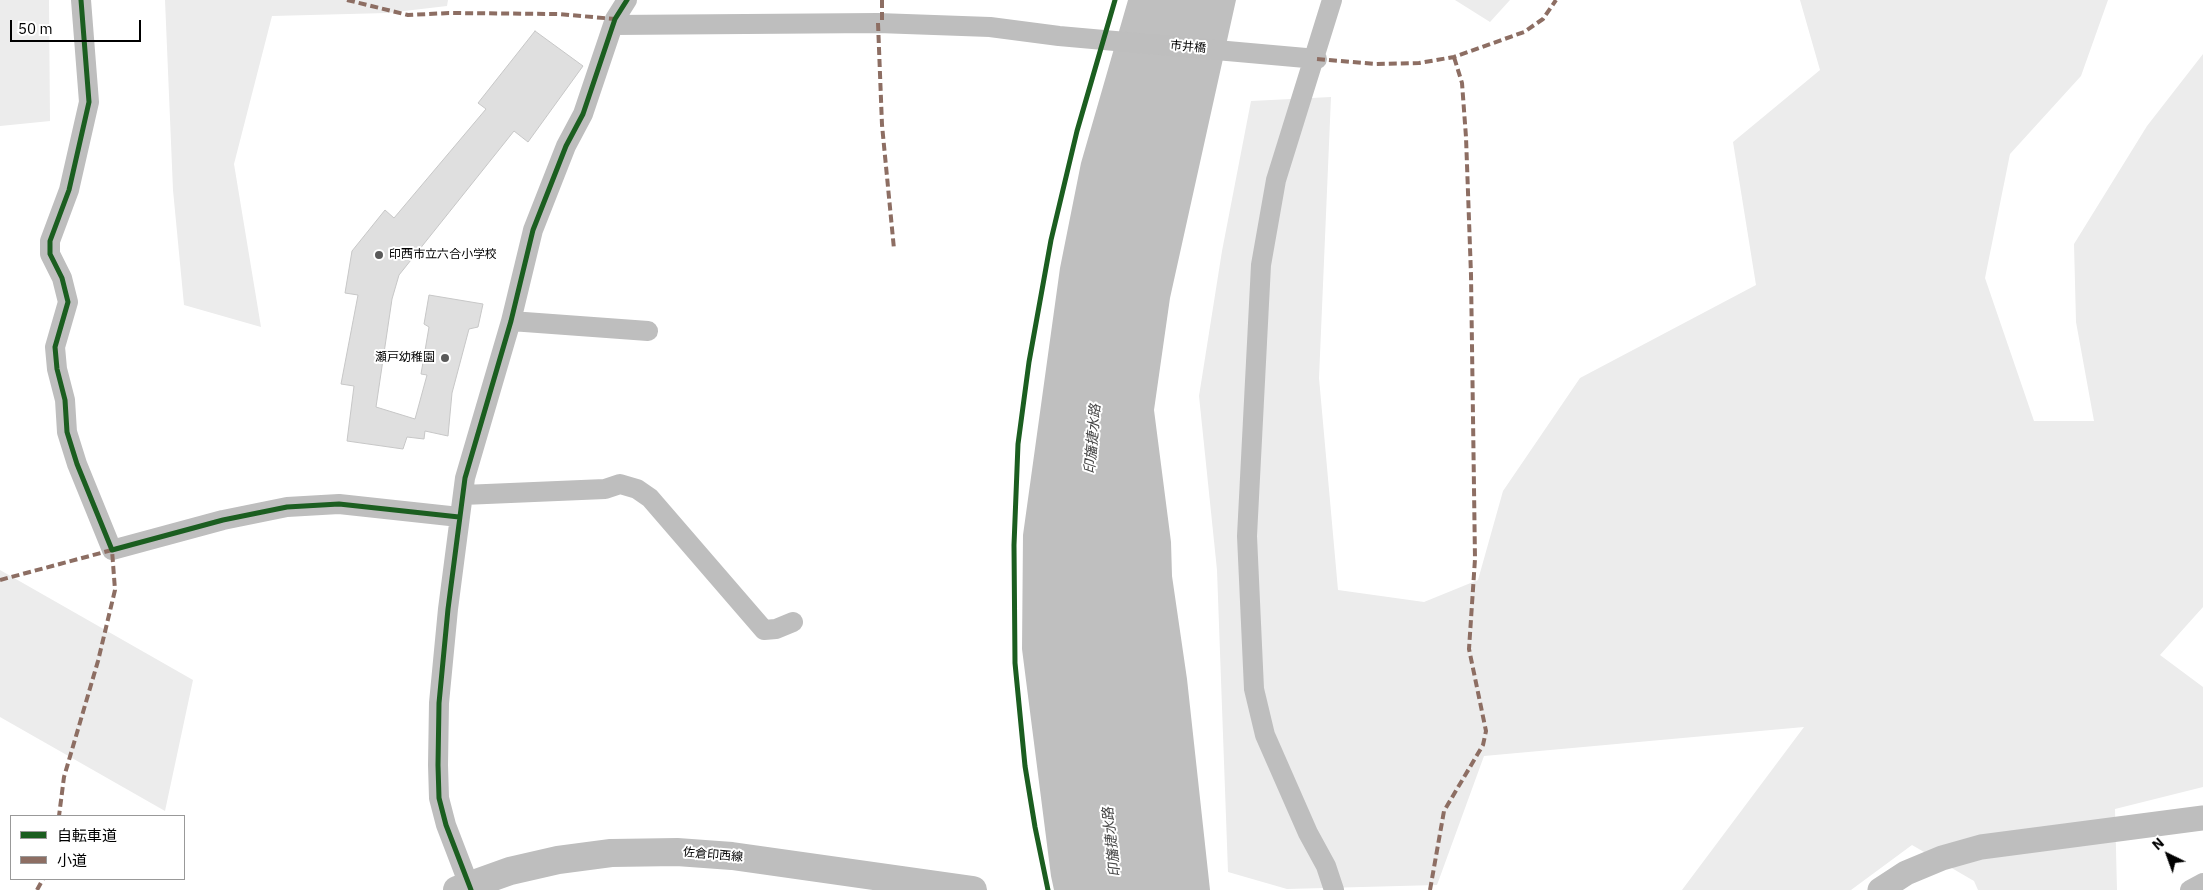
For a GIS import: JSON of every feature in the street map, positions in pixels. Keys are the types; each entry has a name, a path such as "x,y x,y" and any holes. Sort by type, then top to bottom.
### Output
{"main road":[{"name":"佐倉印西線","path":"465,888 510,871 558,860 612,853 678,852 732,856 973,890"}],"street":[{"path":"81,0 89,102 69,190 50,241 50,254 62,278 68,302 55,347 57,369 65,400 67,432 77,464 112,550 223,520 287,507 339,504 459,517"},
{"path":"465,888 439,798 438,765 439,703 448,609 465,478 511,321 533,230 559,162 583,114 613,25 627,0"},
{"path":"1332,0 1276,180 1261,265 1247,536 1254,689 1265,735 1308,833 1326,866 1334,890"},
{"name":"市井橋","path":"613,25 878,23 990,27 1059,36 1317,59"},
{"path":"511,321 648,331"},
{"path":"463,495 604,489 620,484 638,489 650,498 764,630 776,629 793,622"},
{"path":"1880,890 1906,873 1942,858 1981,847 2203,818"},
{"path":"2190,890 2203,883"}],"shaded area":[{"path":"0,0 49,0 50,121 0,126"},
{"path":"165,0 448,0 447,6 387,13 272,16 234,164 261,327 184,305 173,190"},
{"path":"1455,0 1510,0 1490,22"},
{"path":"1800,0 2108,0 2081,76 2010,154 1985,278 2034,421 2094,421 2076,322 2074,244 2147,126 2203,54 2203,607 2160,655 2203,687 2203,787 2115,809 2117,890 1978,890 1974,881 1912,845 1851,890 1682,890 1804,727 1484,756 1437,885 1287,889 1228,872 1217,570 1199,396 1222,251 1251,101 1331,97 1319,378 1338,590 1424,602 1478,580 1503,491 1580,378 1756,285 1733,142 1820,70"},
{"path":"0,570 193,680 165,811 0,717"}],"water":[{"name":"印旛捷水路","path":"1128,0 1236,0 1170,298 1154,410 1171,542 1172,576 1187,679 1210,890 1054,890 1022,649 1023,535 1060,268 1081,163"}],"building":[{"path":"535,31 583,66 528,142 514,131 399,275 392,299 376,407 415,419 427,375 421,374 429,327 424,324 429,295 483,304 478,327 469,329 452,393 448,436 425,431 424,439 407,437 403,449 347,441 354,386 341,384 358,295 345,293 352,251 385,210 394,218 486,109 478,103"}],"marked path":[{"path":"347,0 408,15 449,13 558,14 615,19"},
{"path":"882,0 882,23"},
{"path":"1317,59 1376,64 1419,63 1454,57 1524,32 1543,19 1556,0"},
{"path":"878,23 882,125 894,249"},
{"path":"1430,890 1444,811 1483,745 1486,731 1469,649 1475,559 1471,275 1462,83 1454,57"},
{"path":"0,580 112,550 115,590 98,661 64,777 59,815"},
{"path":"37,890 42,880"}],"cycle path":[{"path":"81,0 89,102 69,190 50,241 50,254 62,278 68,302 55,347 57,369 65,400 67,432 77,464 112,550 223,520 287,507 339,504 459,517"},
{"path":"471,890 446,825 439,798 438,765 439,703 448,609 465,478 511,321 533,230 566,146 583,114 615,19 627,0"},
{"path":"1048,890 1025,766 1015,663 1014,545 1018,444 1029,362 1051,240 1077,131 1115,0"}],"place":[{"name":"印西市立六合小学校","path":"379,255"},
{"name":"瀬戸幼稚園","path":"445,358"}]}
